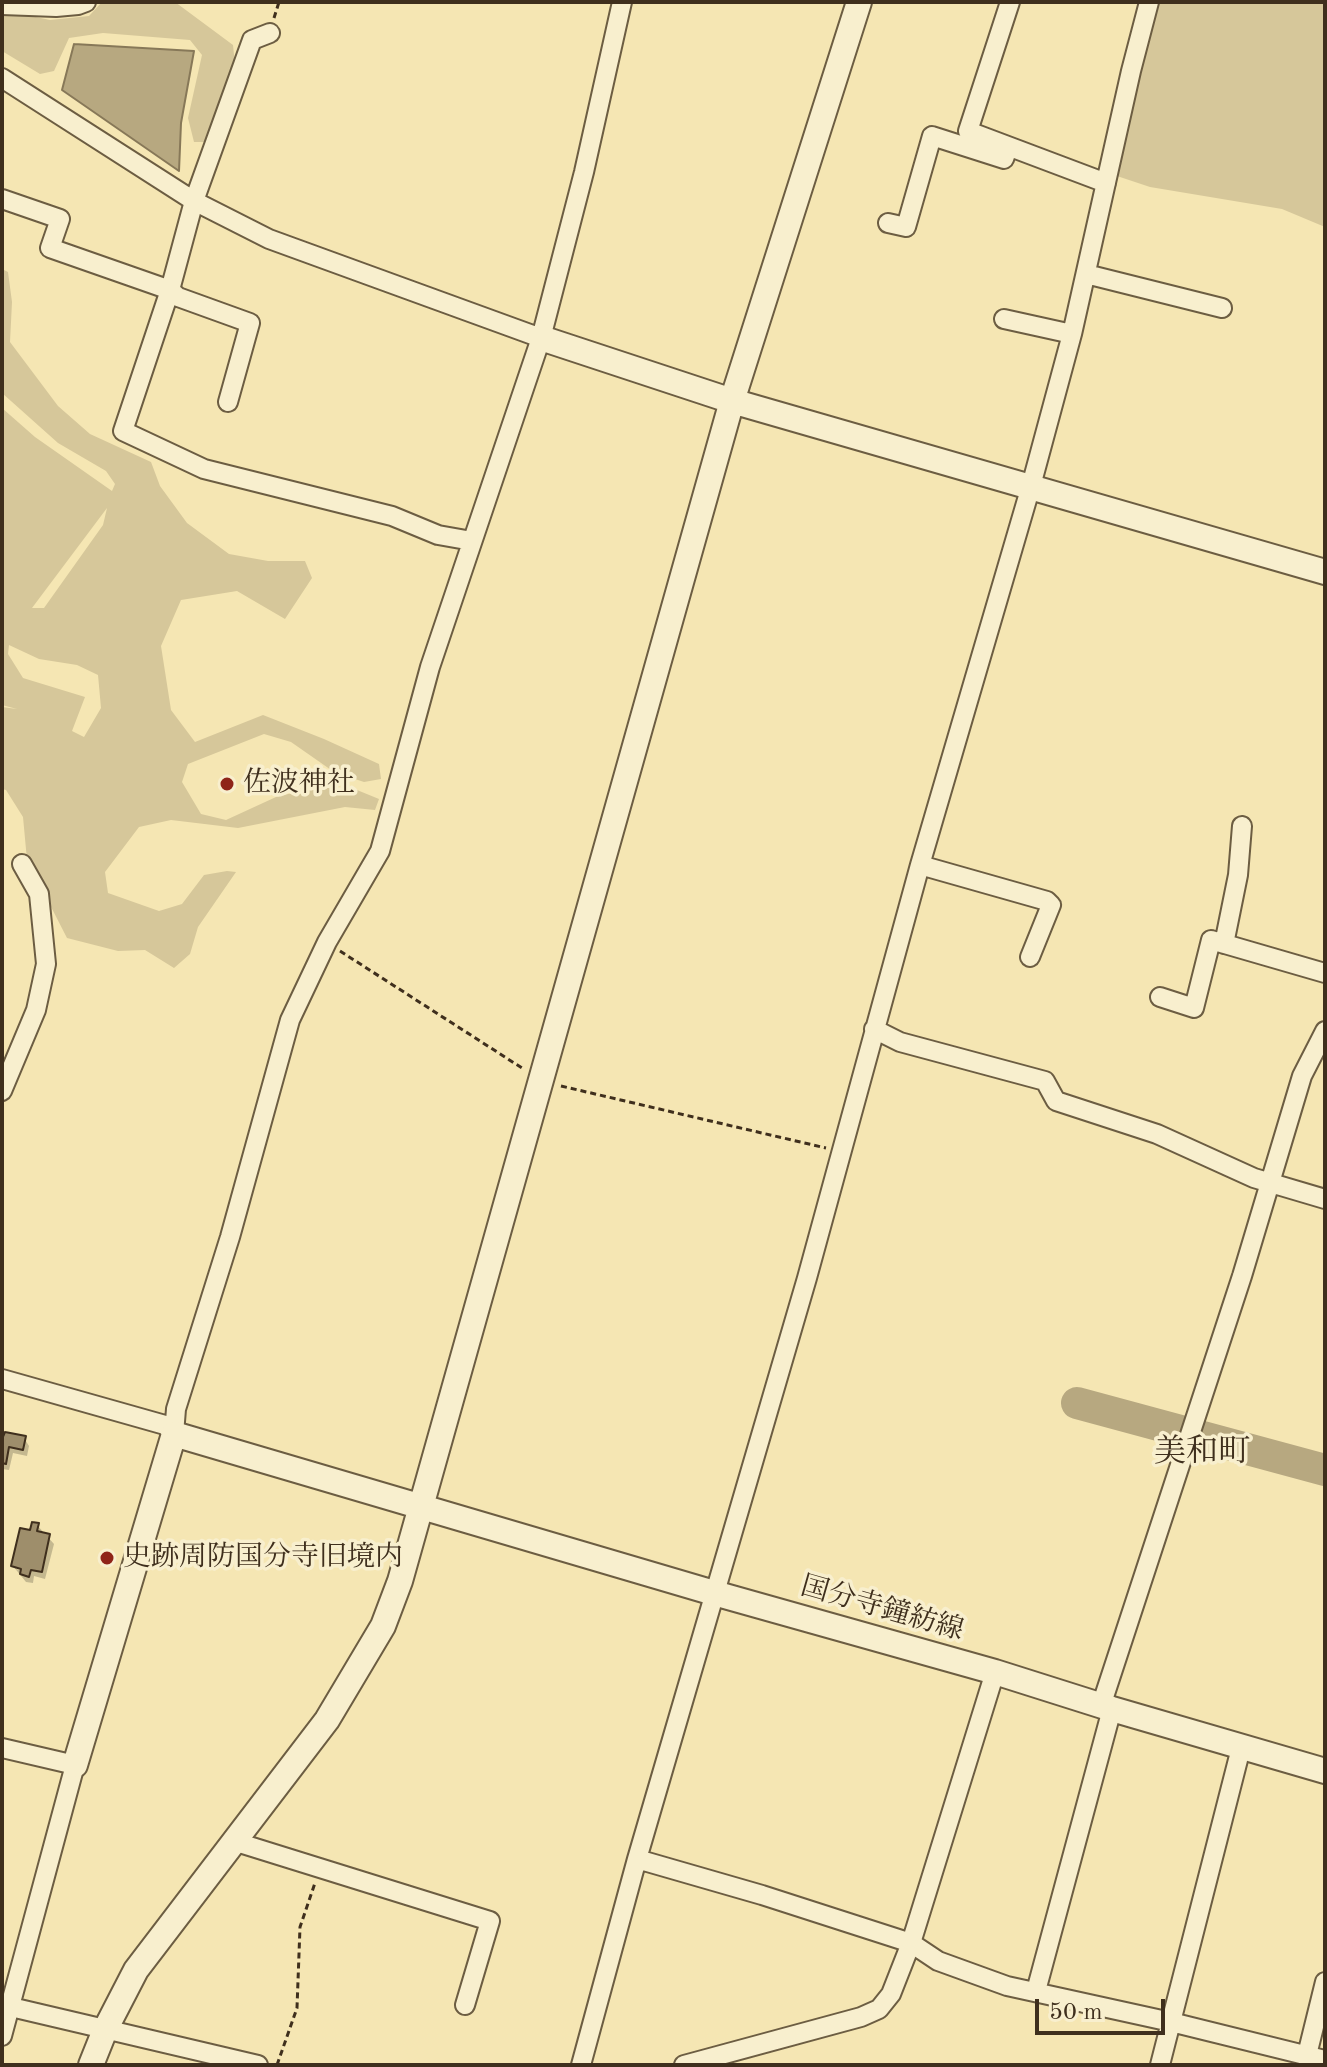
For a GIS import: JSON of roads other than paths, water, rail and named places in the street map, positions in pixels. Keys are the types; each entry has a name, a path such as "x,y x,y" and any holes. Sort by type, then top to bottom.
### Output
{"street":[{"path":"2,5 56,7 86,2"},
{"path":"2,2036 6,2007 174,1434 176,1409 230,1237 290,1020 327,942 380,851 430,667 541,338 584,172 622,2"},
{"path":"91,2065 136,1970 327,1720 360,1669 383,1626 400,1581 732,401 859,2"},
{"path":"1010,2 968,131 1106,183"},
{"path":"581,2065 637,1859 843,1151 920,865 1031,486 1072,334 1149,2"},
{"path":"270,33 252,40 194,201 170,290 123,431 204,469 392,516 438,535 472,541"},
{"path":"2,78 194,201 269,239 541,338 732,401 1325,572"},
{"path":"888,223 906,227 932,136 1004,159 1008,148"},
{"path":"2,199 60,219 50,248 170,290 178,297 250,323 228,402"},
{"path":"1086,274 1222,308"},
{"path":"1004,319 1072,334"},
{"path":"1224,944 1238,875 1242,826"},
{"path":"2,1091 36,1010 46,964 39,894 22,864"},
{"path":"920,865 1047,901 1051,905 1030,957"},
{"path":"1160,997 1194,1008 1211,940 1325,973"},
{"path":"874,1029 900,1042 1045,1081 1056,1101 1157,1134 1254,1178 1325,1199"},
{"path":"1036,1991 1106,1707 1302,1076 1325,1031"},
{"path":"2,1379 165,1425 174,1434"},
{"name":"国分寺鐘紡線","path":"174,1434 1325,1771"},
{"path":"684,2065 861,2017 879,2009 891,1994 911,1943 995,1672"},
{"path":"2,1748 75,1765"},
{"path":"1160,2065 1241,1748"},
{"path":"233,1841 490,1921 465,2005"},
{"path":"637,1859 911,1943 938,1961 1007,1986 1316,2058 1325,1982"},
{"path":"6,2007 258,2065"}],"waterway":[{"path":"1077,1403 1325,1470"}],"place":[{"name":"佐波神社","path":"227,784"},
{"name":"史跡周防国分寺旧境内","path":"107,1558"}],"district":[{"name":"美和町","path":"1202,1453"}]}
